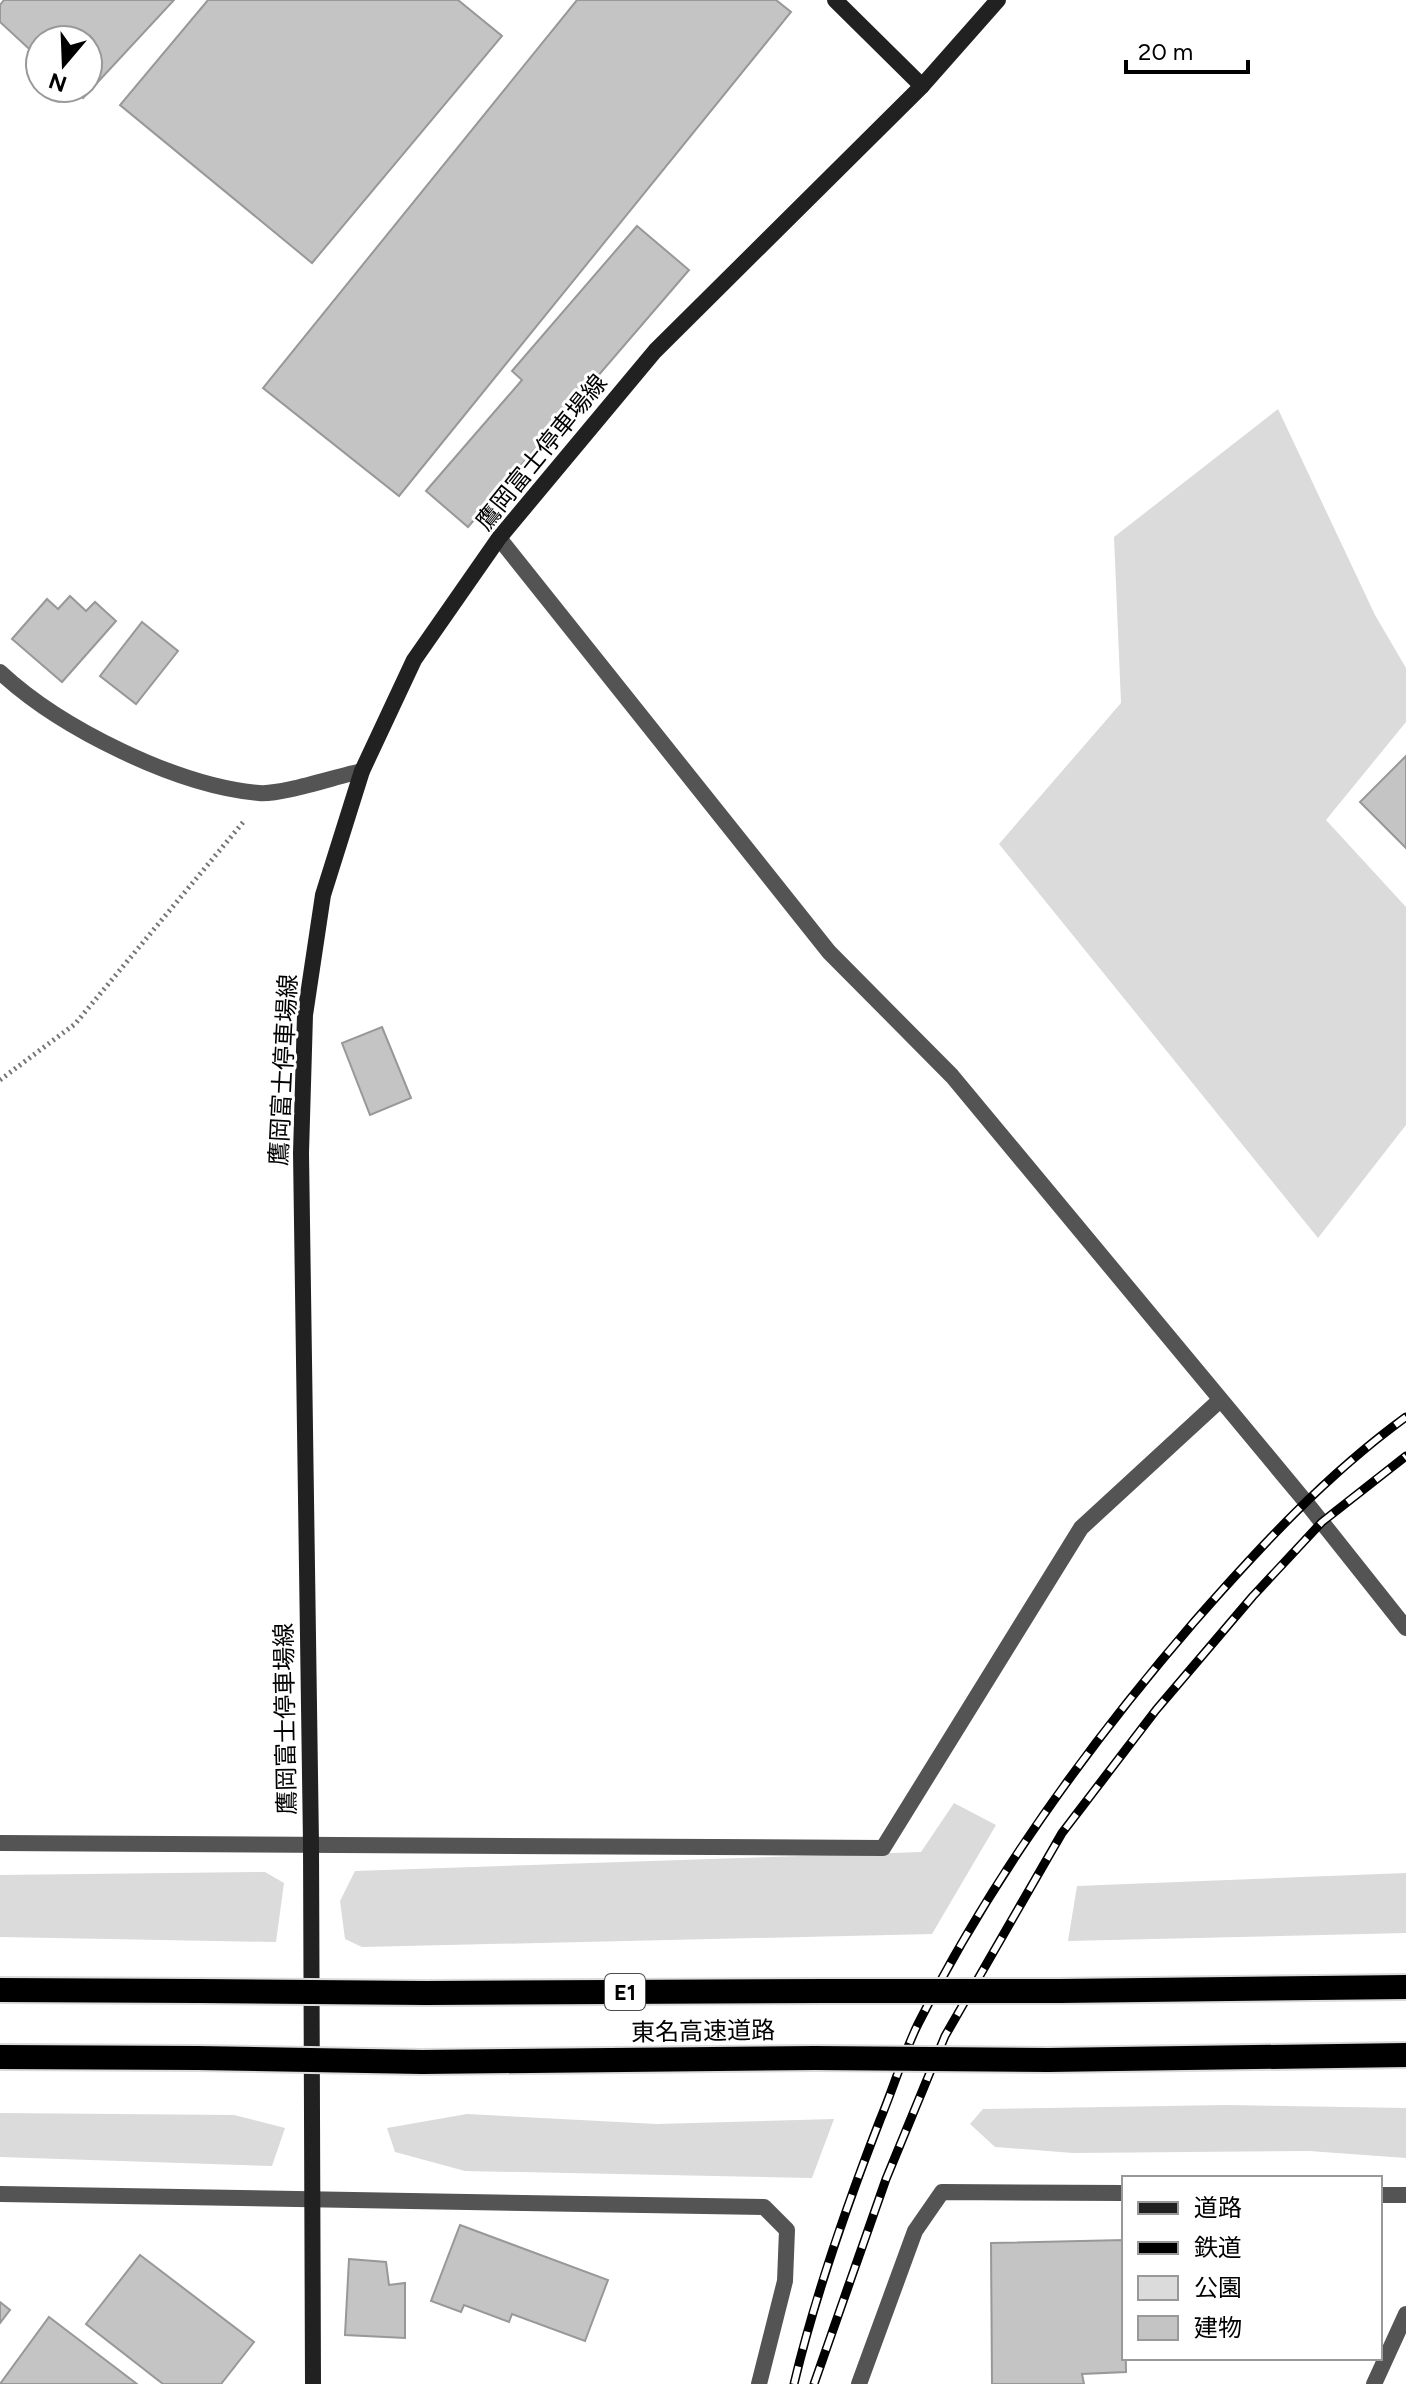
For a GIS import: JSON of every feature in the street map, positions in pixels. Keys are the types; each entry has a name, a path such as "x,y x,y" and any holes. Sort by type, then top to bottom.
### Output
{"highway":[{"name":"東名高速道路","path":"0,1990 426,1993 1406,1987"},
{"name":"東名高速道路","path":"0,2057 422,2062 815,2058 1048,2060 1406,2055"}],"main road":[{"path":"835,0 922,86"},
{"name":"鷹岡富士停車場線","path":"313,2384 311,1844 301,1153 305,1015 323,895 362,771 414,660 499,538 655,351 922,86 998,0"}],"street":[{"path":"499,538 829,952 952,1076 1305,1501 1406,1628"},
{"path":"0,672 27,697 134,756 211,783 262,793 362,771"},
{"path":"0,1843 883,1848 1081,1528 1219,1401"},
{"path":"859,2384 915,2231 942,2192 1122,2193"},
{"path":"0,2194 764,2207 787,2230 787,2243 785,2281 759,2384"},
{"path":"1382,2195 1406,2195"},
{"path":"1374,2384 1406,2314"}],"path":[{"path":"0,1080 75,1024 242,823 262,793"}],"green space":[{"path":"1278,409 1375,615 1406,668 1406,722 1326,820 1406,907 1406,1125 1318,1238 999,844 1121,703 1114,537"},
{"path":"954,1803 996,1825 932,1934 362,1947 345,1939 340,1901 355,1871 921,1852"},
{"path":"265,1872 284,1883 276,1942 0,1937 0,1875"},
{"path":"1406,1873 1406,1933 1068,1941 1077,1886"},
{"path":"1226,2105 1406,2108 1406,2158 1309,2151 1073,2153 995,2147 970,2124 983,2109"},
{"path":"0,2113 234,2115 285,2128 272,2166 0,2157"},
{"path":"467,2114 657,2124 834,2119 812,2178 465,2171 395,2152 387,2128"}],"building":[{"path":"4,0 174,0 104,75 104,24 24,24 24,44 0,22 0,5"},
{"path":"208,0 458,0 502,36 312,263 120,105"},
{"path":"577,0 776,0 791,12 399,496 263,388"},
{"path":"637,226 689,270 468,527 426,491 522,380 512,371"},
{"path":"70,596 86,611 95,602 116,621 62,682 12,639 47,599 58,609"},
{"path":"142,622 178,651 136,704 100,676"},
{"path":"1406,756 1406,848 1360,802"},
{"path":"382,1027 411,1098 370,1115 342,1043"},
{"path":"460,2225 608,2280 585,2341 512,2314 509,2322 464,2305 461,2312 431,2301"},
{"path":"1122,2240 1122,2360 1126,2360 1126,2372 1082,2374 1084,2384 992,2384 991,2243"},
{"path":"140,2255 254,2342 221,2384 163,2384 86,2324"},
{"path":"349,2259 386,2262 389,2285 405,2283 405,2338 345,2335"},
{"path":"0,2302 10,2310 0,2323"},
{"path":"49,2317 137,2384 0,2384"}],"railway":[{"path":"794,2384 832,2250 908,2048 946,1970 1009,1866 1116,1716 1194,1622 1321,1488 1406,1417"},
{"path":"814,2384 886,2179 945,2036 1062,1833 1156,1710 1253,1596 1322,1522 1406,1456"}]}
